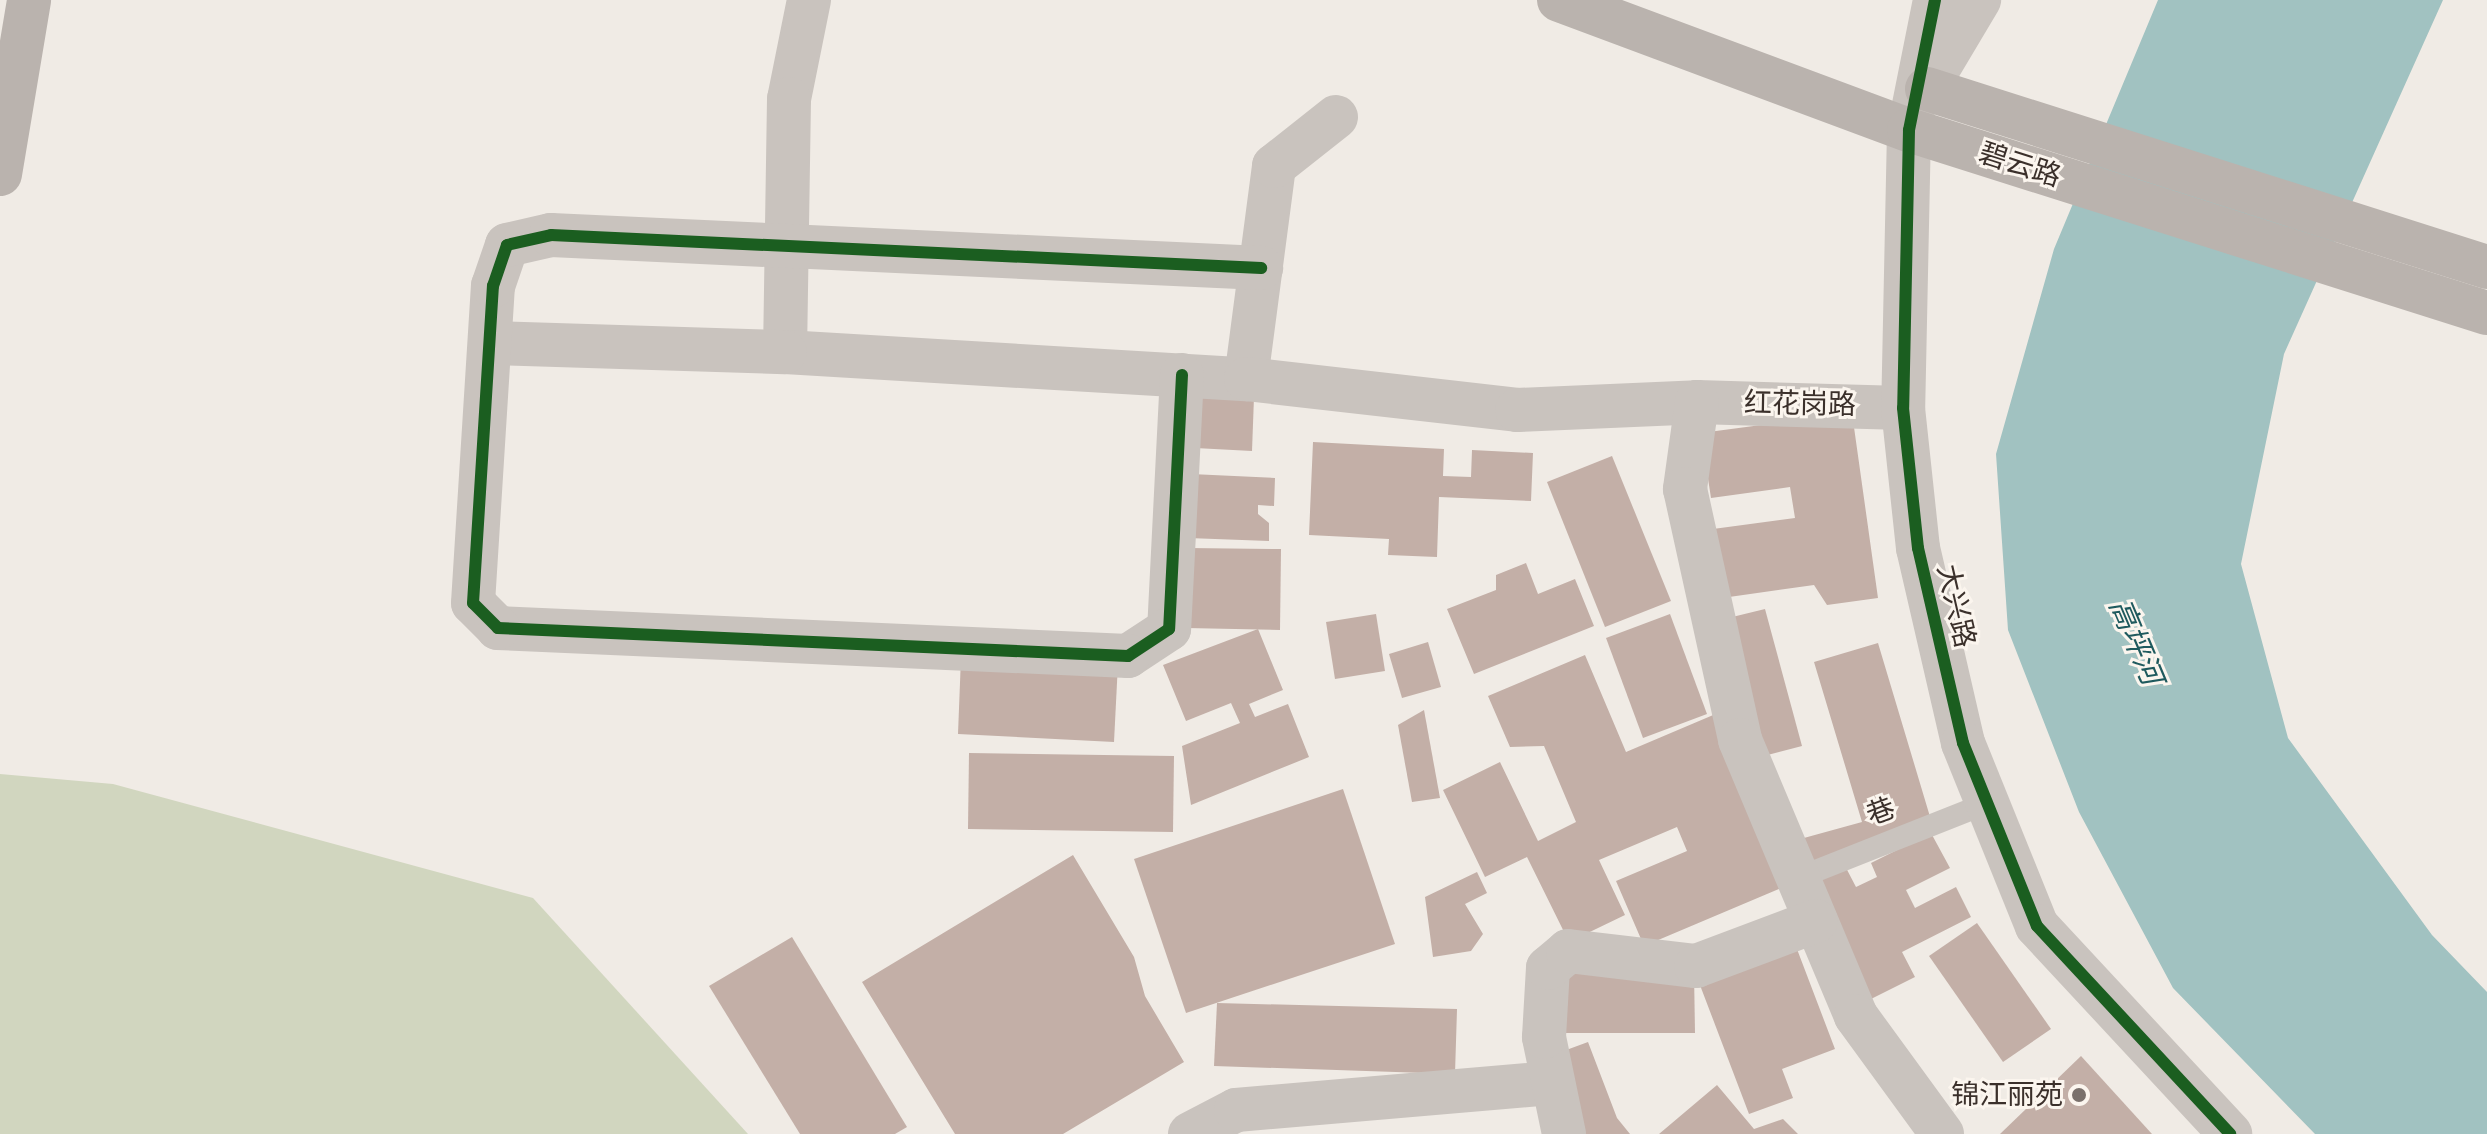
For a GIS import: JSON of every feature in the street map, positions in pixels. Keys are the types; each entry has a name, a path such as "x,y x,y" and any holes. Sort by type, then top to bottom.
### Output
{"main road":[{"path":"0,174 29,0"},
{"name":"碧云路","path":"1559,0 1909,130 2477,310"},
{"name":"碧云路","path":"1927,89 2485,266"}],"street":[{"path":"785,352 789,99 809,0"},
{"name":"大兴路","path":"1935,0 1909,130 1903,408 1918,548 1963,743 2037,926 2230,1134"},
{"name":"大兴路","path":"1909,130 1927,89 1979,0"},
{"path":"1246,379 1274,166 1336,117"},
{"path":"1182,375 1169,629 1128,656 498,628 473,603 492,343 493,286 507,245 551,235 1261,268"},
{"name":"红花岗路","path":"492,343 785,352 1246,379 1517,410 1697,402 1903,408"},
{"path":"1697,402 1685,489 1740,740 1856,1016 1942,1134"},
{"path":"1564,1134 1544,1037 1548,968 1568,951 1696,966 1816,921"},
{"path":"1190,1134 1236,1110 1553,1083"}],"lane":[{"name":"巷","path":"1798,878 1803,873 1987,803"}],"green space":[{"path":"0,774 113,784 533,898 748,1134 0,1134"}],"water":[{"name":"高坪河","path":"2158,0 2443,0 2284,354 2241,564 2288,738 2432,935 2487,992 2487,1134 2315,1134 2173,988 2079,812 2008,630 1996,454 2054,249"}],"building":[{"path":"1197,394 1254,397 1252,451 1195,448"},
{"path":"1852,413 1878,598 1827,605 1814,585 1722,598 1713,529 1795,518 1790,487 1711,498 1701,433"},
{"path":"1313,442 1444,449 1443,476 1471,477 1472,450 1533,453 1531,501 1439,497 1437,557 1388,555 1389,539 1309,535"},
{"path":"1612,456 1671,601 1605,627 1547,482"},
{"path":"1191,474 1275,478 1274,506 1258,505 1258,514 1269,523 1269,541 1188,538"},
{"path":"1188,548 1281,549 1280,630 1186,628"},
{"path":"1526,563 1538,594 1575,579 1594,626 1474,674 1447,609 1496,590 1496,575"},
{"path":"1765,609 1802,746 1756,758 1720,620"},
{"path":"1376,614 1385,671 1335,679 1326,622"},
{"path":"1670,614 1707,714 1643,738 1606,638"},
{"path":"1258,629 1283,690 1249,704 1255,717 1288,704 1309,757 1191,805 1182,746 1240,723 1231,703 1186,721 1163,665"},
{"path":"1428,642 1441,687 1402,698 1389,654"},
{"path":"1878,643 1931,820 1803,873 1793,841 1862,822 1814,662"},
{"path":"1585,655 1626,752 1725,710 1798,881 1644,946 1616,881 1687,851 1677,827 1599,860 1625,915 1569,942 1527,857 1485,877 1443,790 1500,762 1538,841 1576,822 1544,746 1510,747 1488,696"},
{"path":"961,657 1118,663 1114,742 958,734"},
{"path":"1424,710 1440,798 1412,802 1398,725"},
{"path":"969,753 1174,756 1173,832 968,829"},
{"path":"1343,789 1395,944 1186,1013 1134,859"},
{"path":"1931,833 1950,868 1906,890 1915,908 1956,887 1971,917 1902,952 1915,977 1865,1002 1804,883 1844,864 1856,887 1877,877 1871,863"},
{"path":"1073,855 1134,957 1145,996 1184,1062 1063,1134 955,1134 862,982"},
{"path":"1477,872 1487,893 1465,904 1483,934 1471,951 1433,957 1425,897"},
{"path":"1977,923 2051,1029 2003,1062 1929,956"},
{"path":"1792,936 1835,1049 1782,1069 1793,1098 1749,1114 1695,972"},
{"path":"792,937 907,1127 895,1134 800,1134 709,986"},
{"path":"1555,972 1694,972 1695,1033 1556,1033"},
{"path":"1217,1003 1457,1009 1455,1074 1214,1066"},
{"path":"1588,1042 1617,1118 1630,1134 1580,1134 1550,1056"},
{"name":"锦江丽苑","path":"2081,1056 2152,1134 2000,1134"},
{"path":"1717,1085 1754,1129 1783,1119 1798,1134 1659,1134"}],"cycle path":[{"path":"1935,0 1909,130 1903,408 1918,548 1963,743 2037,926 2230,1134"},
{"path":"1182,375 1169,629 1128,656 498,628 473,603 493,286 507,245 551,235 1261,268"}],"place":[{"name":"锦江丽苑","path":"2079,1095"}]}
